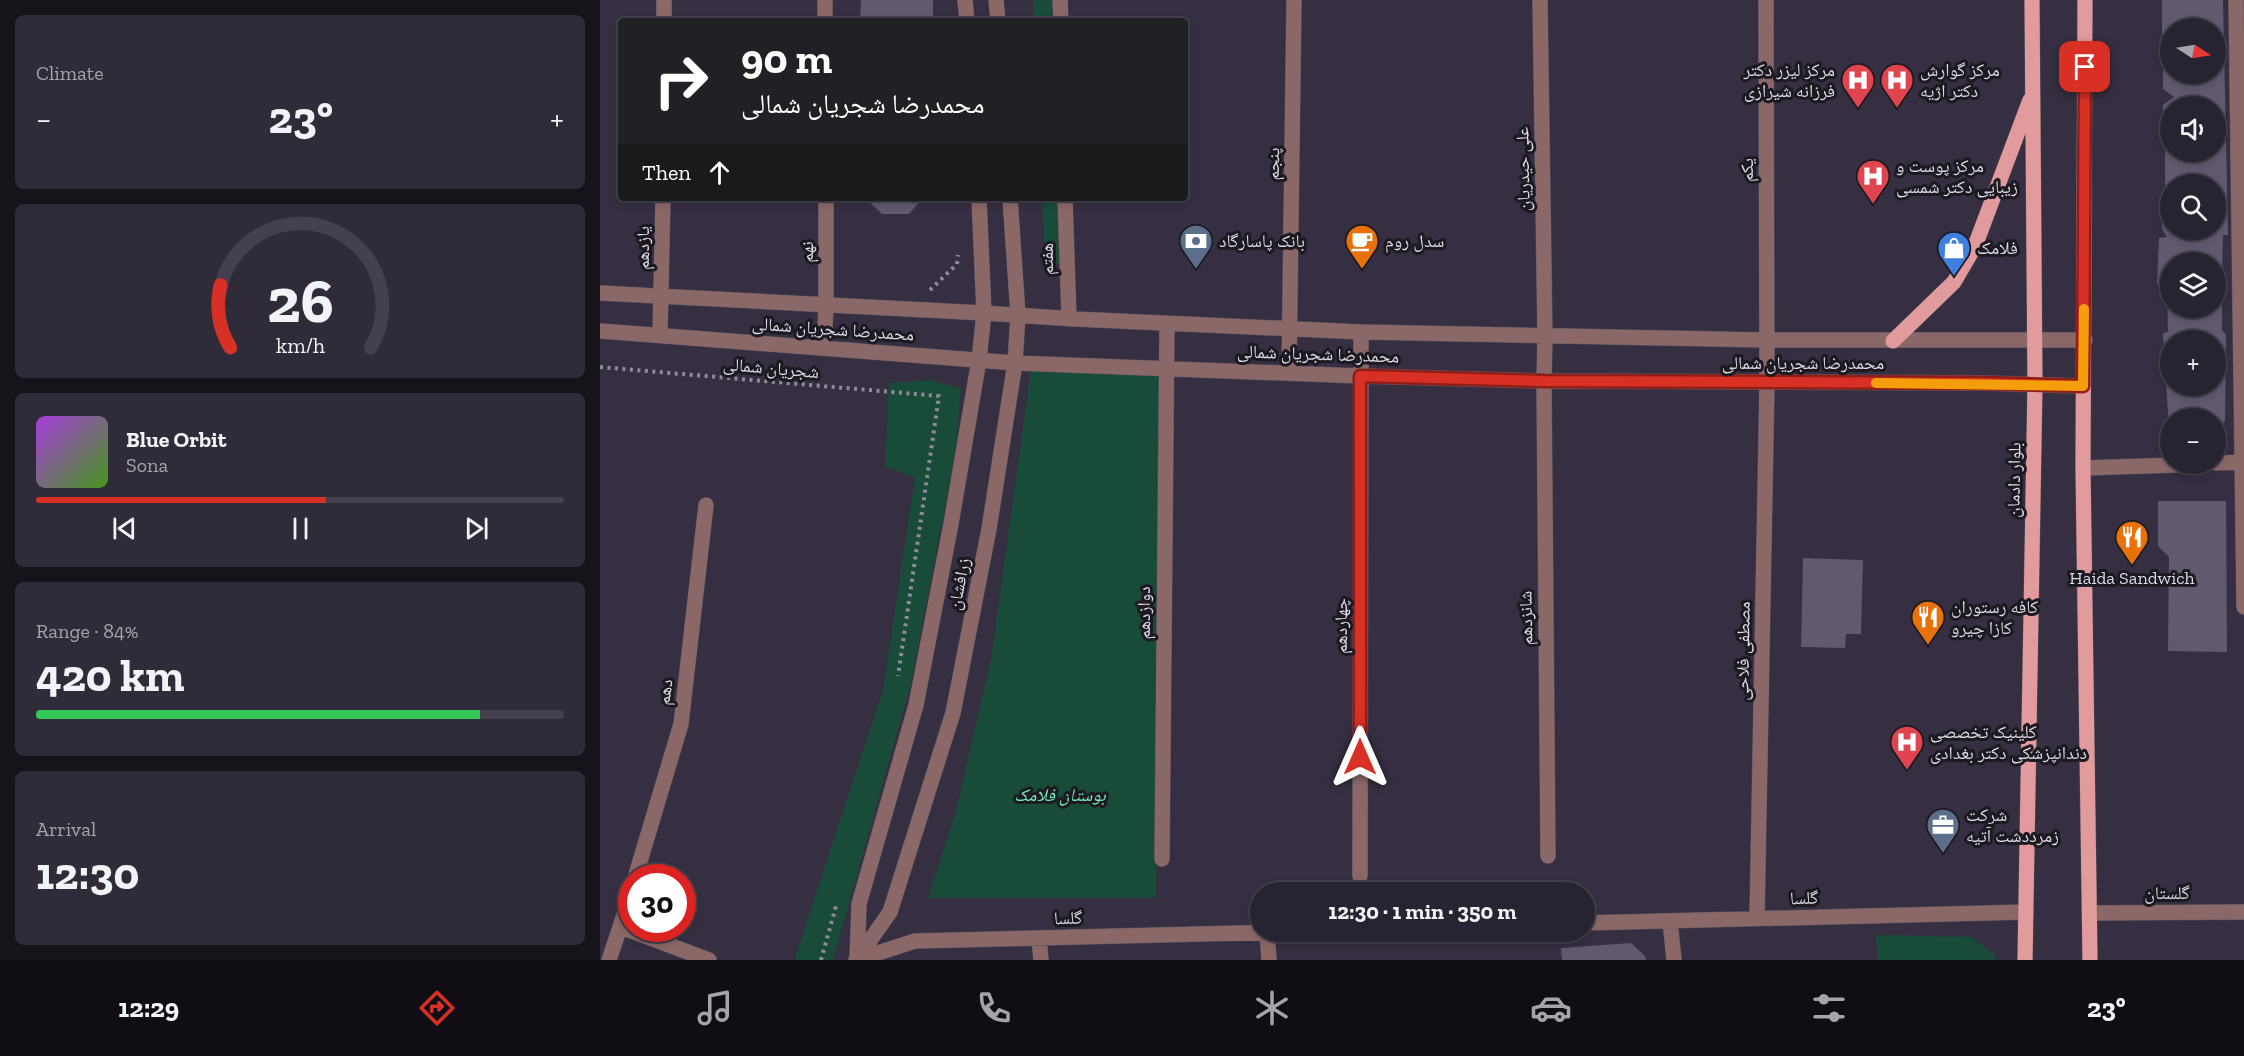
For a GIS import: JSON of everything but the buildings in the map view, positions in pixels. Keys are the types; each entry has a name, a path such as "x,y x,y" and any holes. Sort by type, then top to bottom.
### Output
{"main road":[{"name":"بلوار دادمان","path":"2025,960 2035,384 2032,0"},
{"path":"2085,0 2083,468 2090,960"},
{"path":"1893,341 1954,282 1965,264 1975,246 2033,92"}],"street":[{"path":"664,0 664,18"},
{"path":"825,0 825,18"},
{"path":"965,0 967,18"},
{"path":"996,0 998,18"},
{"path":"1060,0 1061,18"},
{"name":"پنجم","path":"1289,373 1294,0"},
{"name":"علی حیدریان","path":"1540,0 1544,381"},
{"name":"یکم","path":"1766,0 1767,383"},
{"path":"2235,0 2244,607"},
{"name":"یازدهم","path":"660,335 663,201"},
{"name":"نهم","path":"824,348 826,201"},
{"name":"زرافشان","path":"856,960 859,904 916,705 951,524 979,360 984,313 979,201"},
{"name":"زرافشان","path":"856,960 890,912 953,713 989,529 1015,363 1018,315 1010,201"},
{"name":"هفتم","path":"1065,201 1069,319"},
{"name":"محمدرضا شجریان شمالی","path":"600,293 1069,319 1361,332 1766,340 2035,342 2085,340"},
{"name":"دوازدهم","path":"1162,859 1167,323"},
{"name":"محمدرضا شجریان شمالی","path":"600,331 1015,363 1360,376 1544,381 2083,386"},
{"name":"چهاردهم","path":"1360,876 1361,332"},
{"name":"شانزدهم","path":"1544,381 1548,855"},
{"name":"مصطفی فلاحی","path":"1757,919 1767,383"},
{"path":"2226,463 2243,462"},
{"path":"2083,468 2160,465"},
{"name":"دهم","path":"639,864 681,724 706,505"},
{"name":"گلسا","path":"1595,923 2026,912"},
{"name":"گلستان","path":"2091,913 2244,912"},
{"path":"1670,921 1674,960"},
{"name":"گلسا","path":"856,960 915,941 1250,932"},
{"path":"609,960 618,935"},
{"path":"1039,938 1041,960"},
{"path":"661,942 709,960"},
{"path":"1268,942 1269,960"}],"path":[{"name":"شجریان شمالی","path":"600,367 939,396 896,686"},
{"path":"821,960 837,903"}],"green space":[{"path":"1033,0 1052,0 1053,18 1033,18"},
{"path":"1042,201 1057,201 1059,264 1045,266"},
{"name":"بوستان فلامک","path":"1032,363 1166,368 1156,898 928,898 956,811 991,659"},
{"path":"930,380 961,389 956,449 911,683 833,960 797,960 795,958 883,690 915,477 885,467 889,383"},
{"path":"1876,935 1971,937 1995,955 1995,960 1878,960"}],"slow traffic":[{"path":"1876,383 2083,386 2084,309"}],"place":[{"name":"مرکز لیزر دکتر فرزانه شیرازی","path":"1858,109"},
{"name":"مرکز گوارش دکتر اژیه","path":"1897,109"},
{"name":"مرکز پوست و زیبایی دکتر شمسی","path":"1873,205"},
{"name":"بانک پاسارگاد","path":"1196,270"},
{"name":"سدل روم","path":"1362,270"},
{"name":"فلامک","path":"1954,277"},
{"name":"Haida Sandwich","path":"2132,566"},
{"name":"کافه رستوران کازا چیرو","path":"1928,646"},
{"name":"کلینیک تخصصی دندانپزشکی دکتر بغدادی","path":"1907,771"},
{"name":"شركت زمرددشت آتيه","path":"1943,854"}],"route":[{"path":"1360,757 1360,376 1544,381 1982,383 2083,386 2085,67"}]}
